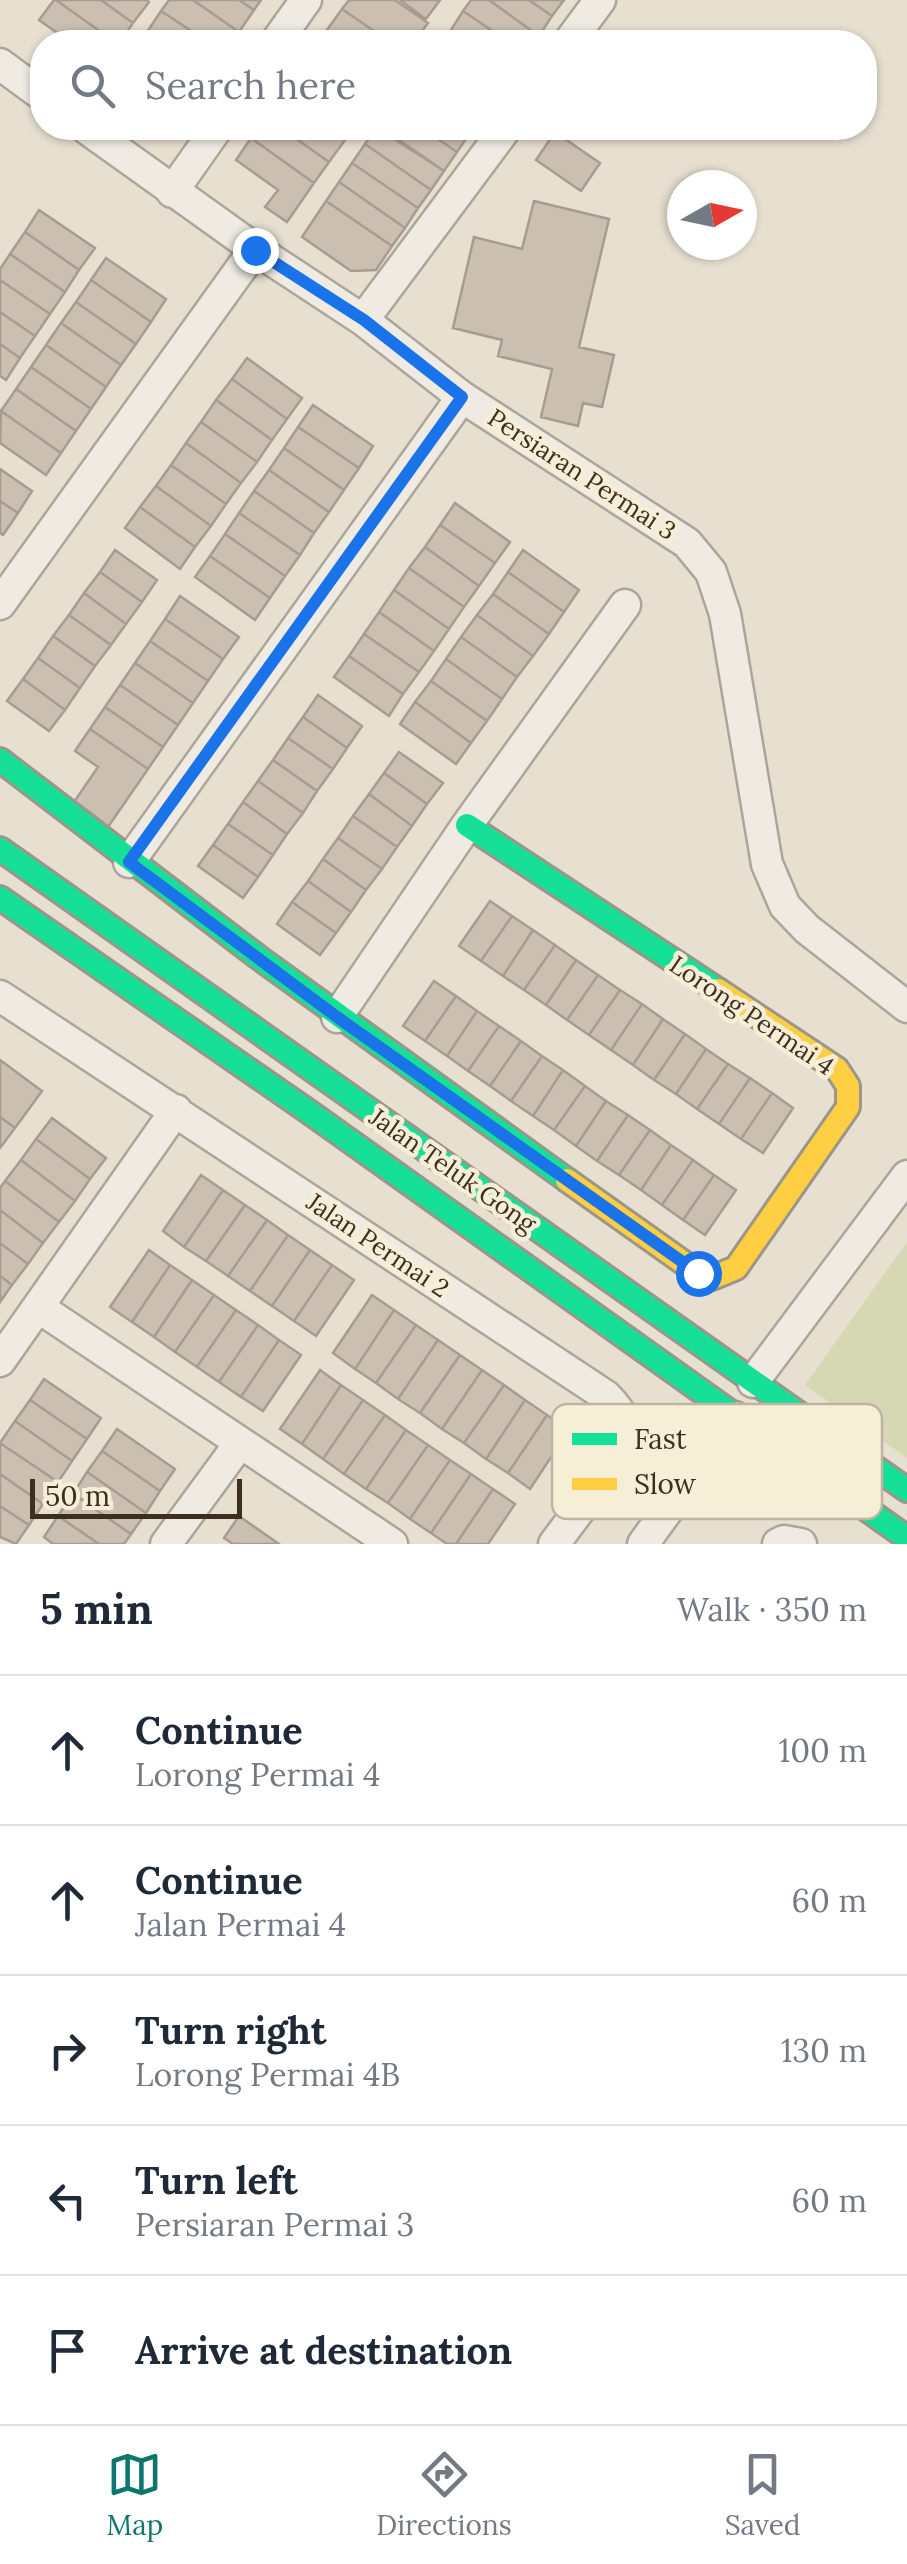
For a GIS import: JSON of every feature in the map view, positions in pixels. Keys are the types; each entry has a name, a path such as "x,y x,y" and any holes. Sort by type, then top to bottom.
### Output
{"main road":[{"path":"0,760 337,1017"},
{"name":"Lorong Permai 4","path":"337,1017 698,1273 712,1278 736,1268 848,1108 848,1080 837,1069 467,825"},
{"name":"Jalan Teluk Gong","path":"0,849 785,1404"},
{"name":"Jalan Teluk Gong","path":"0,898 312,1114 717,1404"},
{"name":"Jalan Teluk Gong","path":"882,1472 907,1490"},
{"name":"Jalan Teluk Gong","path":"880,1519 907,1538"}],"street":[{"path":"285,30 306,0"},
{"path":"578,30 600,0"},
{"path":"0,64 30,86"},
{"name":"Persiaran Permai 3","path":"102,140 255,250 364,320 462,397 688,544 711,572 728,628 767,864 785,906 819,939 907,1007"},
{"path":"172,192 209,140"},
{"path":"364,320 497,140"},
{"path":"0,604 255,250"},
{"path":"129,862 462,397"},
{"path":"337,1017 467,825 625,605"},
{"name":"Jalan Permai 2","path":"0,996 614,1404"},
{"path":"0,1361 176,1110"},
{"path":"754,1382 907,1176"},
{"path":"38,1306 392,1544"},
{"path":"166,1544 240,1443"},
{"name":"Jalan Permai 2","path":"554,1544 573,1519"},
{"path":"642,1544 660,1519"},
{"path":"778,1544 801,1544"}],"green space":[{"path":"907,1242 907,1458 882,1440 882,1404 832,1404 805,1385"}],"building":[{"path":"56,0 98,30 53,30 39,20"},
{"path":"56,0 101,0 133,23 128,30 98,30"},
{"path":"101,0 146,0 149,2 133,23"},
{"path":"169,0 193,0 236,30 190,30 161,11"},
{"path":"193,0 239,0 254,10 240,30"},
{"path":"239,0 261,0 254,10"},
{"path":"349,0 395,0 428,23 423,30 373,30 342,9"},
{"path":"400,0 440,0 426,19"},
{"path":"471,0 489,0 531,30 491,30 463,11"},
{"path":"489,0 529,0 552,16 543,30 531,30"},
{"path":"529,0 564,0 552,16"},
{"path":"342,9 373,30 327,30"},
{"path":"161,11 190,30 148,30"},
{"path":"463,11 491,30 451,30"},
{"path":"250,140 254,140 314,183 287,222 265,207 278,190 236,160"},
{"path":"254,140 298,140 329,162 314,183"},
{"path":"298,140 345,140 329,162"},
{"path":"368,140 396,140 444,171 431,190 365,144"},
{"path":"399,140 440,140 457,152 444,171"},
{"path":"440,140 465,140 457,152"},
{"path":"550,140 567,140 600,163 581,191 536,160"},
{"path":"365,144 431,190 418,208 352,163"},
{"path":"352,163 418,208 405,228 339,182"},
{"path":"339,182 405,228 392,246 326,201"},
{"path":"326,201 392,246 376,270 351,271 302,237"},
{"path":"534,201 609,219 579,347 614,355 602,407 583,403 578,426 541,417 552,369 498,356 502,340 453,328 474,237 522,249"},
{"path":"39,210 95,248 79,270 25,232"},
{"path":"25,232 79,270 65,292 10,254"},
{"path":"10,254 65,292 50,314 0,280 0,269"},
{"path":"106,258 166,299 151,322 91,280"},
{"path":"0,280 50,314 35,336 0,312"},
{"path":"91,280 151,322 136,344 76,302"},
{"path":"76,302 136,344 121,365 61,323"},
{"path":"0,312 35,336 20,358 0,344"},
{"path":"61,323 121,365 106,387 46,345"},
{"path":"0,344 20,358 6,380 0,376"},
{"path":"46,345 106,387 91,409 31,367"},
{"path":"247,358 302,398 287,419 232,379"},
{"path":"31,367 91,409 76,431 16,389"},
{"path":"232,379 287,419 272,440 216,400"},
{"path":"16,389 76,431 61,453 1,411"},
{"path":"216,400 272,440 257,462 201,422"},
{"path":"313,405 373,446 359,468 298,427"},
{"path":"1,411 61,453 46,475 0,443"},
{"path":"201,422 257,462 241,483 186,443"},
{"path":"298,427 359,468 344,490 284,448"},
{"path":"186,443 241,483 226,504 171,465"},
{"path":"284,448 344,490 329,512 269,470"},
{"path":"171,465 226,504 211,526 156,486"},
{"path":"0,469 32,491 18,513 0,501"},
{"path":"269,470 329,512 314,533 254,491"},
{"path":"156,486 211,526 195,547 140,507"},
{"path":"254,491 314,533 300,555 239,513"},
{"path":"0,501 18,513 3,535 0,533"},
{"path":"455,503 510,542 495,563 440,525"},
{"path":"140,507 195,547 180,569 125,528"},
{"path":"239,513 300,555 285,576 225,534"},
{"path":"440,525 495,563 479,586 425,547"},
{"path":"225,534 285,576 270,598 210,556"},
{"path":"425,547 479,586 464,607 409,568"},
{"path":"115,550 157,580 142,602 100,572"},
{"path":"523,550 579,590 564,612 508,572"},
{"path":"210,556 270,598 255,620 195,577"},
{"path":"409,568 464,607 449,629 394,590"},
{"path":"100,572 142,602 126,624 84,593"},
{"path":"508,572 564,612 549,634 493,594"},
{"path":"394,590 449,629 434,651 379,612"},
{"path":"84,593 126,624 111,645 69,615"},
{"path":"493,594 549,634 533,656 477,615"},
{"path":"180,596 239,637 223,659 165,619"},
{"path":"379,612 434,651 419,672 364,634"},
{"path":"69,615 111,645 95,666 53,636"},
{"path":"477,615 533,656 517,677 461,637"},
{"path":"165,619 223,659 208,681 150,641"},
{"path":"364,634 419,672 403,694 349,656"},
{"path":"53,636 95,666 80,688 38,658"},
{"path":"461,637 517,677 502,699 446,659"},
{"path":"150,641 208,681 193,703 135,663"},
{"path":"349,656 403,694 389,716 334,677"},
{"path":"38,658 80,688 65,710 23,679"},
{"path":"446,659 502,699 487,721 431,681"},
{"path":"135,663 193,703 178,725 120,685"},
{"path":"23,679 65,710 49,731 7,701"},
{"path":"431,681 487,721 471,743 415,702"},
{"path":"120,685 178,725 163,747 105,707"},
{"path":"318,695 362,726 347,748 303,717"},
{"path":"415,702 471,743 456,764 400,724"},
{"path":"105,707 163,747 148,769 90,729"},
{"path":"303,717 347,748 333,769 288,738"},
{"path":"90,729 148,769 108,827 74,802 98,767 75,751"},
{"path":"288,738 333,769 317,791 273,760"},
{"path":"399,752 443,783 427,804 384,773"},
{"path":"273,760 317,791 303,813 258,781"},
{"path":"384,773 427,804 412,826 369,794"},
{"path":"258,781 303,813 287,834 243,802"},
{"path":"369,794 412,826 397,847 353,816"},
{"path":"243,802 287,834 273,855 228,824"},
{"path":"353,816 397,847 382,869 338,838"},
{"path":"228,824 273,855 258,877 213,845"},
{"path":"338,838 382,869 366,890 323,859"},
{"path":"213,845 258,877 243,898 198,866"},
{"path":"323,859 366,890 351,912 308,881"},
{"path":"308,881 351,912 336,933 292,902"},
{"path":"490,901 512,916 481,961 459,946"},
{"path":"292,902 336,933 320,955 277,924"},
{"path":"512,916 533,930 503,976 481,961"},
{"path":"533,930 555,945 524,990 503,976"},
{"path":"555,945 576,960 546,1005 524,990"},
{"path":"576,960 598,975 567,1020 546,1005"},
{"path":"598,975 620,990 589,1035 567,1020"},
{"path":"434,981 456,996 425,1041 403,1026"},
{"path":"620,990 642,1004 611,1050 589,1035"},
{"path":"456,996 477,1011 447,1056 425,1041"},
{"path":"642,1004 663,1019 633,1065 611,1050"},
{"path":"477,1011 499,1026 468,1071 447,1056"},
{"path":"663,1019 685,1034 654,1080 633,1065"},
{"path":"499,1026 521,1041 490,1086 468,1071"},
{"path":"685,1034 706,1049 676,1094 654,1080"},
{"path":"521,1041 542,1056 511,1101 490,1086"},
{"path":"706,1049 728,1064 697,1109 676,1094"},
{"path":"542,1056 563,1070 533,1116 511,1101"},
{"path":"0,1060 42,1091 15,1128 0,1117"},
{"path":"728,1064 750,1078 719,1124 697,1109"},
{"path":"563,1070 585,1086 554,1130 533,1116"},
{"path":"750,1078 772,1093 741,1139 719,1124"},
{"path":"585,1086 606,1101 576,1146 554,1130"},
{"path":"772,1093 793,1108 763,1153 741,1139"},
{"path":"606,1101 628,1115 597,1161 576,1146"},
{"path":"628,1115 650,1130 619,1175 597,1161"},
{"path":"0,1117 15,1128 0,1148"},
{"path":"52,1118 106,1158 90,1179 36,1139"},
{"path":"650,1130 671,1145 641,1190 619,1175"},
{"path":"36,1139 90,1179 75,1201 21,1160"},
{"path":"671,1145 693,1160 662,1205 641,1190"},
{"path":"21,1160 75,1201 59,1222 5,1181"},
{"path":"693,1160 714,1175 683,1220 662,1205"},
{"path":"201,1175 223,1190 184,1247 163,1231"},
{"path":"714,1175 736,1190 705,1235 683,1220"},
{"path":"5,1181 59,1222 43,1243 0,1210 0,1188"},
{"path":"223,1190 245,1205 206,1261 184,1247"},
{"path":"245,1205 267,1220 228,1276 206,1261"},
{"path":"0,1210 43,1243 28,1264 0,1243"},
{"path":"267,1220 288,1235 250,1291 228,1276"},
{"path":"288,1235 310,1250 272,1306 250,1291"},
{"path":"0,1243 28,1264 12,1285 0,1276"},
{"path":"149,1250 170,1265 132,1322 110,1307"},
{"path":"310,1250 332,1265 294,1321 272,1306"},
{"path":"170,1265 192,1280 154,1337 132,1322"},
{"path":"332,1265 354,1280 316,1336 294,1321"},
{"path":"0,1276 12,1285 0,1302"},
{"path":"192,1280 214,1295 175,1352 154,1337"},
{"path":"214,1295 236,1310 197,1367 175,1352"},
{"path":"372,1295 394,1310 355,1369 333,1353"},
{"path":"236,1310 258,1325 219,1382 197,1367"},
{"path":"394,1310 416,1325 376,1383 355,1369"},
{"path":"258,1325 279,1340 241,1397 219,1382"},
{"path":"416,1325 438,1340 398,1399 376,1383"},
{"path":"279,1340 301,1355 263,1411 241,1397"},
{"path":"438,1340 460,1355 420,1413 398,1399"},
{"path":"460,1355 482,1370 442,1429 420,1413"},
{"path":"320,1370 341,1385 302,1444 280,1429"},
{"path":"482,1370 504,1385 464,1443 442,1429"},
{"path":"44,1379 101,1418 87,1439 30,1400"},
{"path":"341,1385 363,1400 323,1459 302,1444"},
{"path":"504,1385 525,1400 486,1459 464,1443"},
{"path":"30,1400 87,1439 72,1461 15,1421"},
{"path":"363,1400 385,1415 344,1474 323,1459"},
{"path":"525,1400 547,1415 508,1473 486,1459"},
{"path":"385,1415 406,1430 366,1489 344,1474"},
{"path":"547,1415 552,1418 552,1456 530,1489 508,1473"},
{"path":"15,1421 72,1461 58,1482 0,1443"},
{"path":"117,1429 175,1469 160,1491 102,1451"},
{"path":"406,1430 428,1445 388,1503 366,1489"},
{"path":"0,1443 58,1482 43,1504 0,1474"},
{"path":"428,1445 450,1460 410,1519 388,1503"},
{"path":"102,1451 160,1491 146,1513 87,1472"},
{"path":"450,1460 471,1474 431,1533 410,1519"},
{"path":"87,1472 146,1513 131,1534 73,1494"},
{"path":"0,1474 43,1504 29,1525 0,1506"},
{"path":"471,1474 493,1489 456,1544 447,1544 431,1533"},
{"path":"493,1489 515,1504 488,1544 456,1544"},
{"path":"73,1494 131,1534 124,1544 99,1544 58,1516"},
{"path":"0,1506 29,1525 16,1544 0,1537"},
{"path":"58,1516 99,1544 53,1544 44,1537"},
{"path":"239,1516 279,1544 233,1544 224,1538"}],"traffic: fast":[{"path":"0,760 258,957 567,1180"},
{"path":"467,825 718,990"},
{"path":"0,849 785,1404"},
{"path":"0,898 719,1404"},
{"path":"882,1472 907,1490"},
{"path":"880,1519 907,1538"}],"traffic: slow":[{"path":"567,1180 698,1273 712,1278 736,1268 848,1107 848,1086 837,1069 718,990"}],"route":[{"path":"255,250 364,320 462,397 129,862 337,1017 698,1273"}]}
